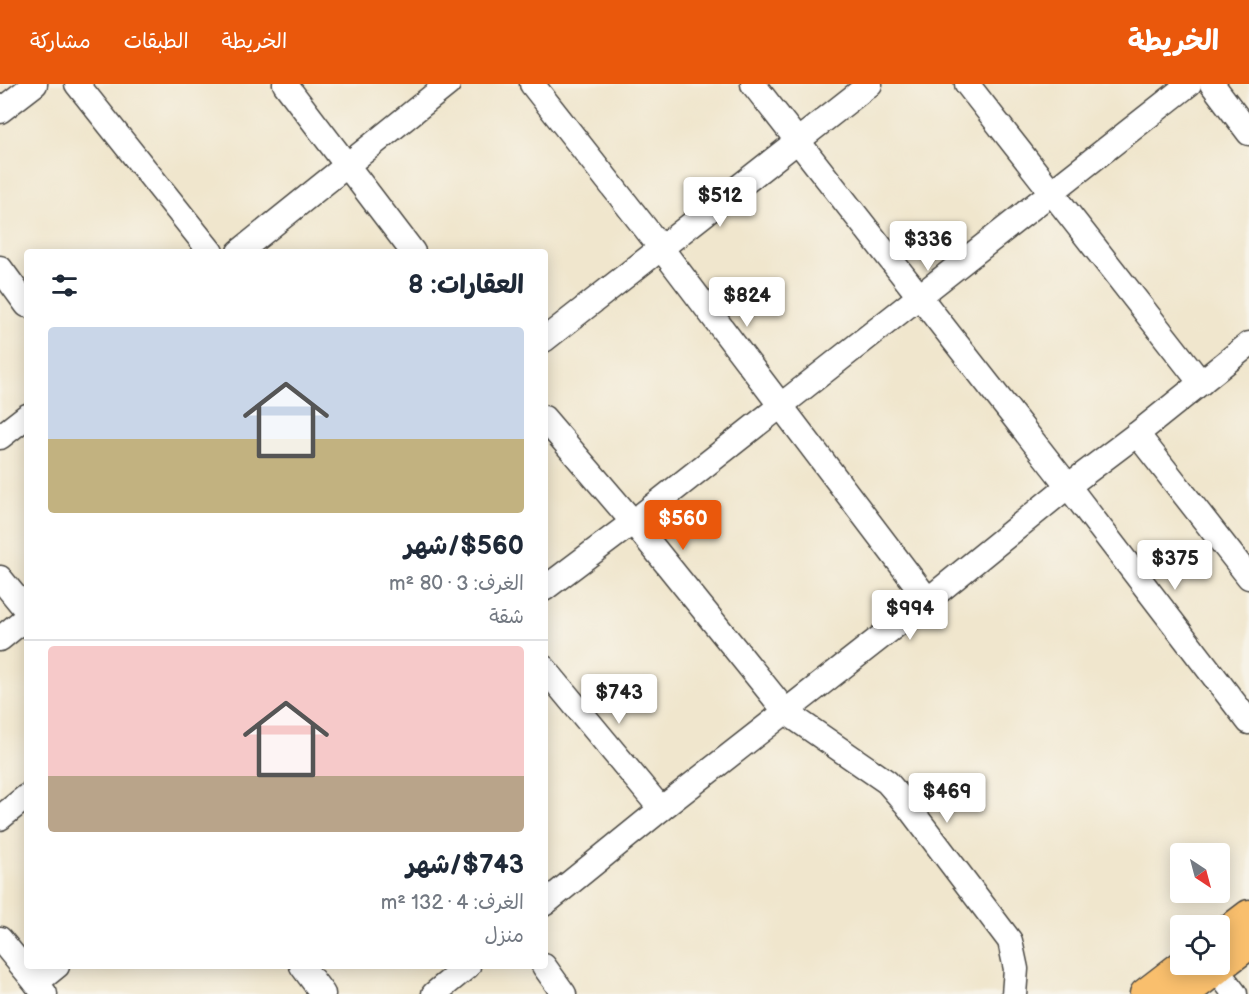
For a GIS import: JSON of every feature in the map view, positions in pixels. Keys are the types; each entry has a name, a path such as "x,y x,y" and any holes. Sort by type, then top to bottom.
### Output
{"main road":[{"path":"1230,929 1249,915"},
{"path":"1230,958 1249,944"},
{"path":"1145,994 1170,975"},
{"path":"1184,994 1208,975"}],"street":[{"path":"0,111 35,84"},
{"path":"77,84 208,249"},
{"path":"285,84 411,249"},
{"path":"243,249 448,84"},
{"path":"532,84 661,248 928,600"},
{"path":"753,84 1068,486 1249,722"},
{"path":"548,337 870,84"},
{"path":"967,84 1201,382"},
{"path":"548,586 633,522 1189,84"},
{"path":"1212,84 1249,132"},
{"path":"0,268 24,301"},
{"path":"548,901 1249,344"},
{"path":"0,437 24,418"},
{"path":"548,423 633,522 786,712 887,782 907,805 1010,941 1016,969 1014,994"},
{"path":"1137,434 1249,577"},
{"path":"0,578 24,606"},
{"path":"0,639 24,619"},
{"path":"548,673 661,809"},
{"path":"0,818 24,798"},
{"path":"0,939 24,968"},
{"path":"24,969 40,988 55,969"},
{"path":"304,969 323,994"},
{"path":"434,994 464,969"},
{"path":"546,969 564,994"},
{"path":"1221,975 1235,994"}]}
